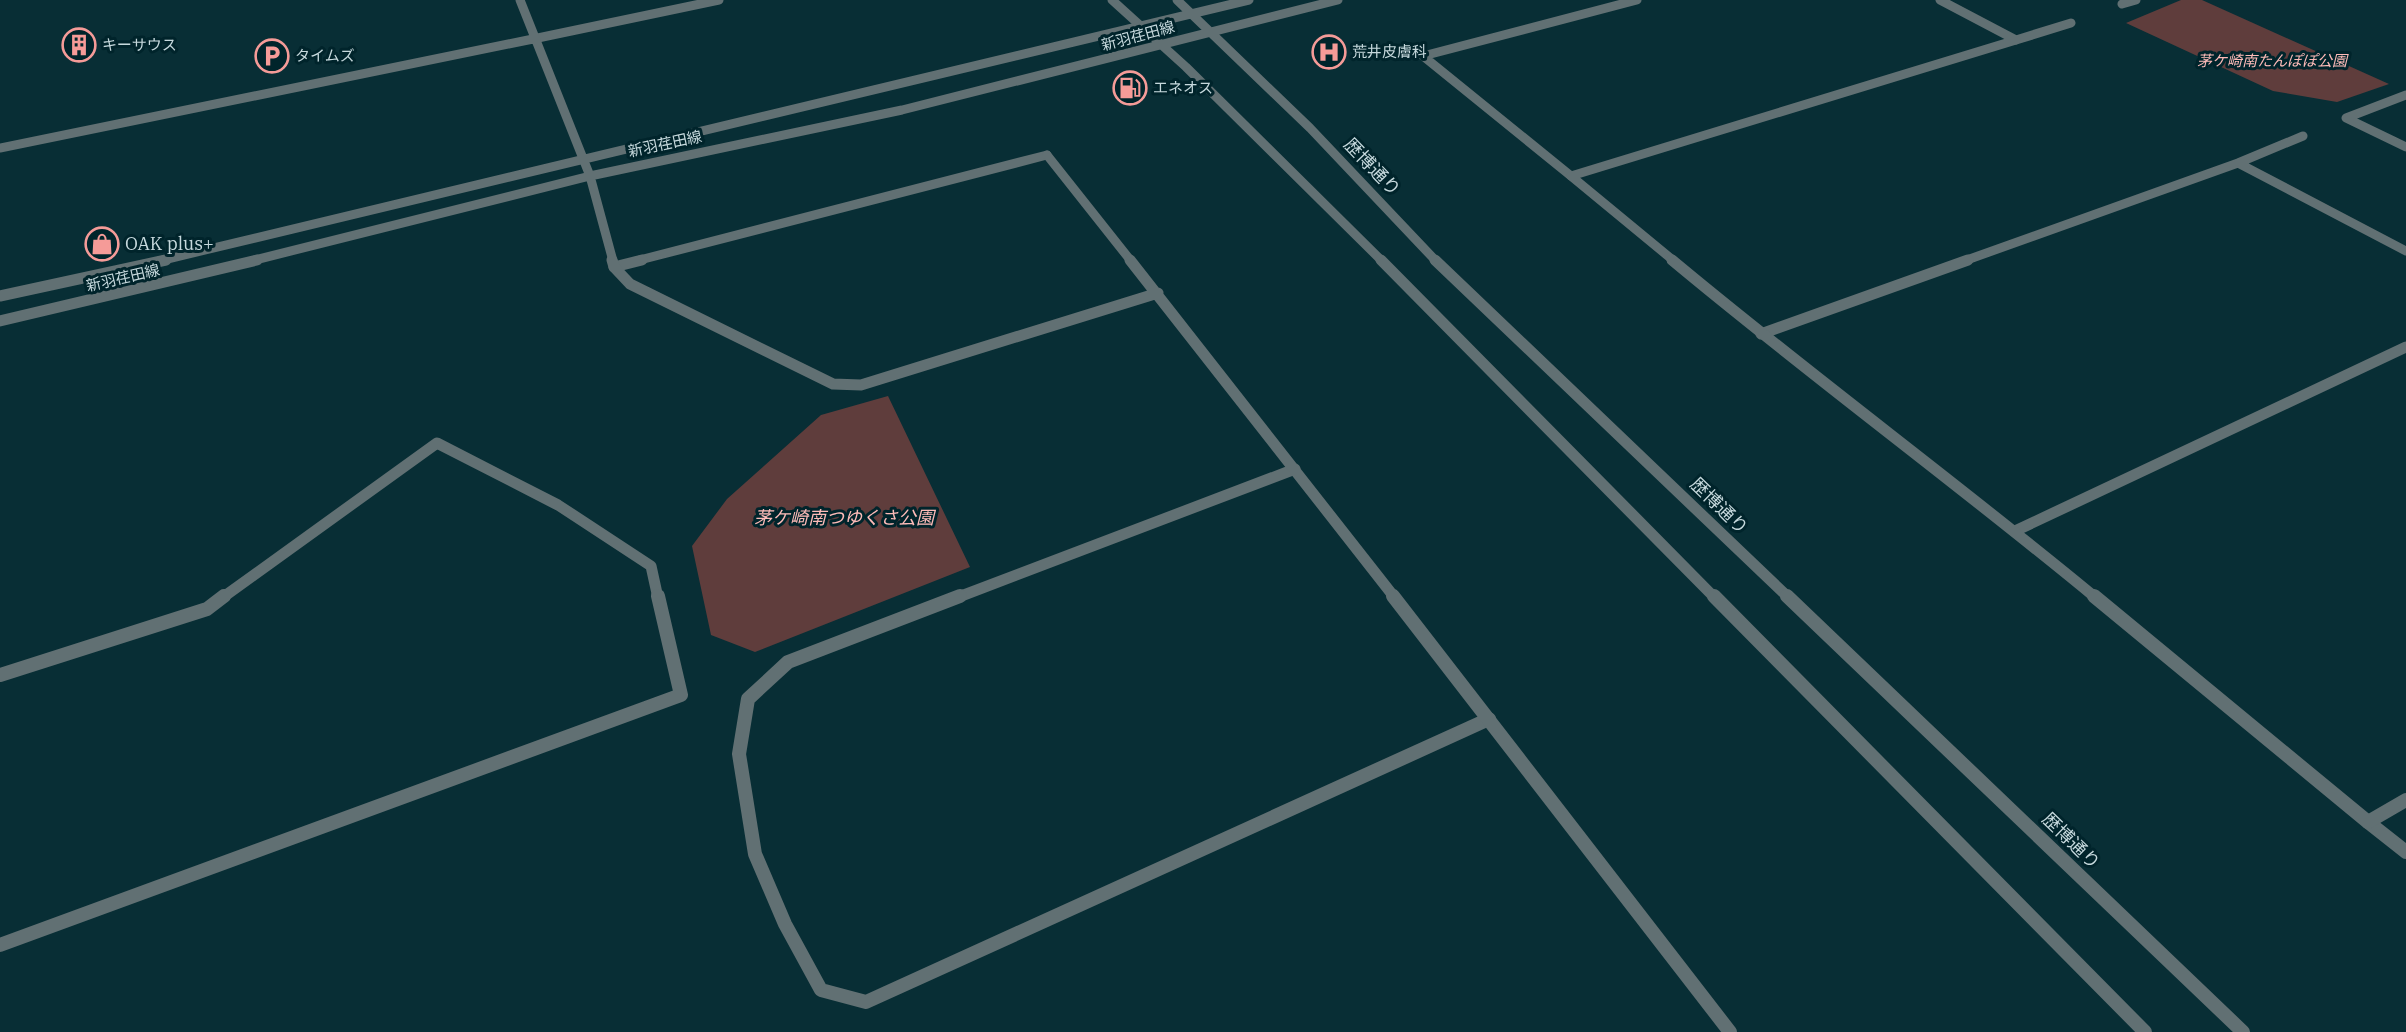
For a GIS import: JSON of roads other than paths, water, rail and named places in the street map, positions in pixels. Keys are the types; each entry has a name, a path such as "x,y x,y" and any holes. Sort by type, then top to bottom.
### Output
{"street":[{"path":"520,0 533,39 590,176 614,267 630,284 833,384 861,385 1158,293"},
{"path":"0,148 719,0"},
{"path":"1112,0 1162,45 1381,261 2145,1032"},
{"name":"歴博通り","path":"1177,0 1310,128 1437,262 2243,1032"},
{"name":"新羽荏田線","path":"0,296 507,180 583,159 1249,0"},
{"name":"新羽荏田線","path":"0,321 153,286 590,176 902,110 1338,0"},
{"path":"1637,0 1423,56 1761,334 2015,531 2406,852"},
{"path":"1940,0 2016,39"},
{"path":"2122,4 2136,0"},
{"path":"1571,176 2071,23"},
{"path":"2406,95 2346,118 2406,147"},
{"path":"1761,334 2238,163 2303,136"},
{"path":"614,267 1047,155 1295,468 1730,1032"},
{"path":"2238,163 2406,251"},
{"path":"2015,531 2406,346"},
{"path":"0,675 207,609 437,443 558,505 651,566 681,695 0,945"},
{"path":"1295,468 788,662 748,699 739,754 754,854 786,924 821,990 866,1002 1489,719"},
{"path":"2368,822 2406,800"}],"place":[{"name":"キーサウス","path":"79,45"},
{"name":"荒井皮膚科","path":"1329,52"},
{"name":"タイムズ","path":"272,56"},
{"name":"エネオス","path":"1130,88"},
{"name":"OAK plus+","path":"102,244"}],"park label":[{"name":"茅ケ崎南たんぽぽ公園","path":"2272,61"},
{"name":"茅ケ崎南つゆくさ公園","path":"844,518"}]}
